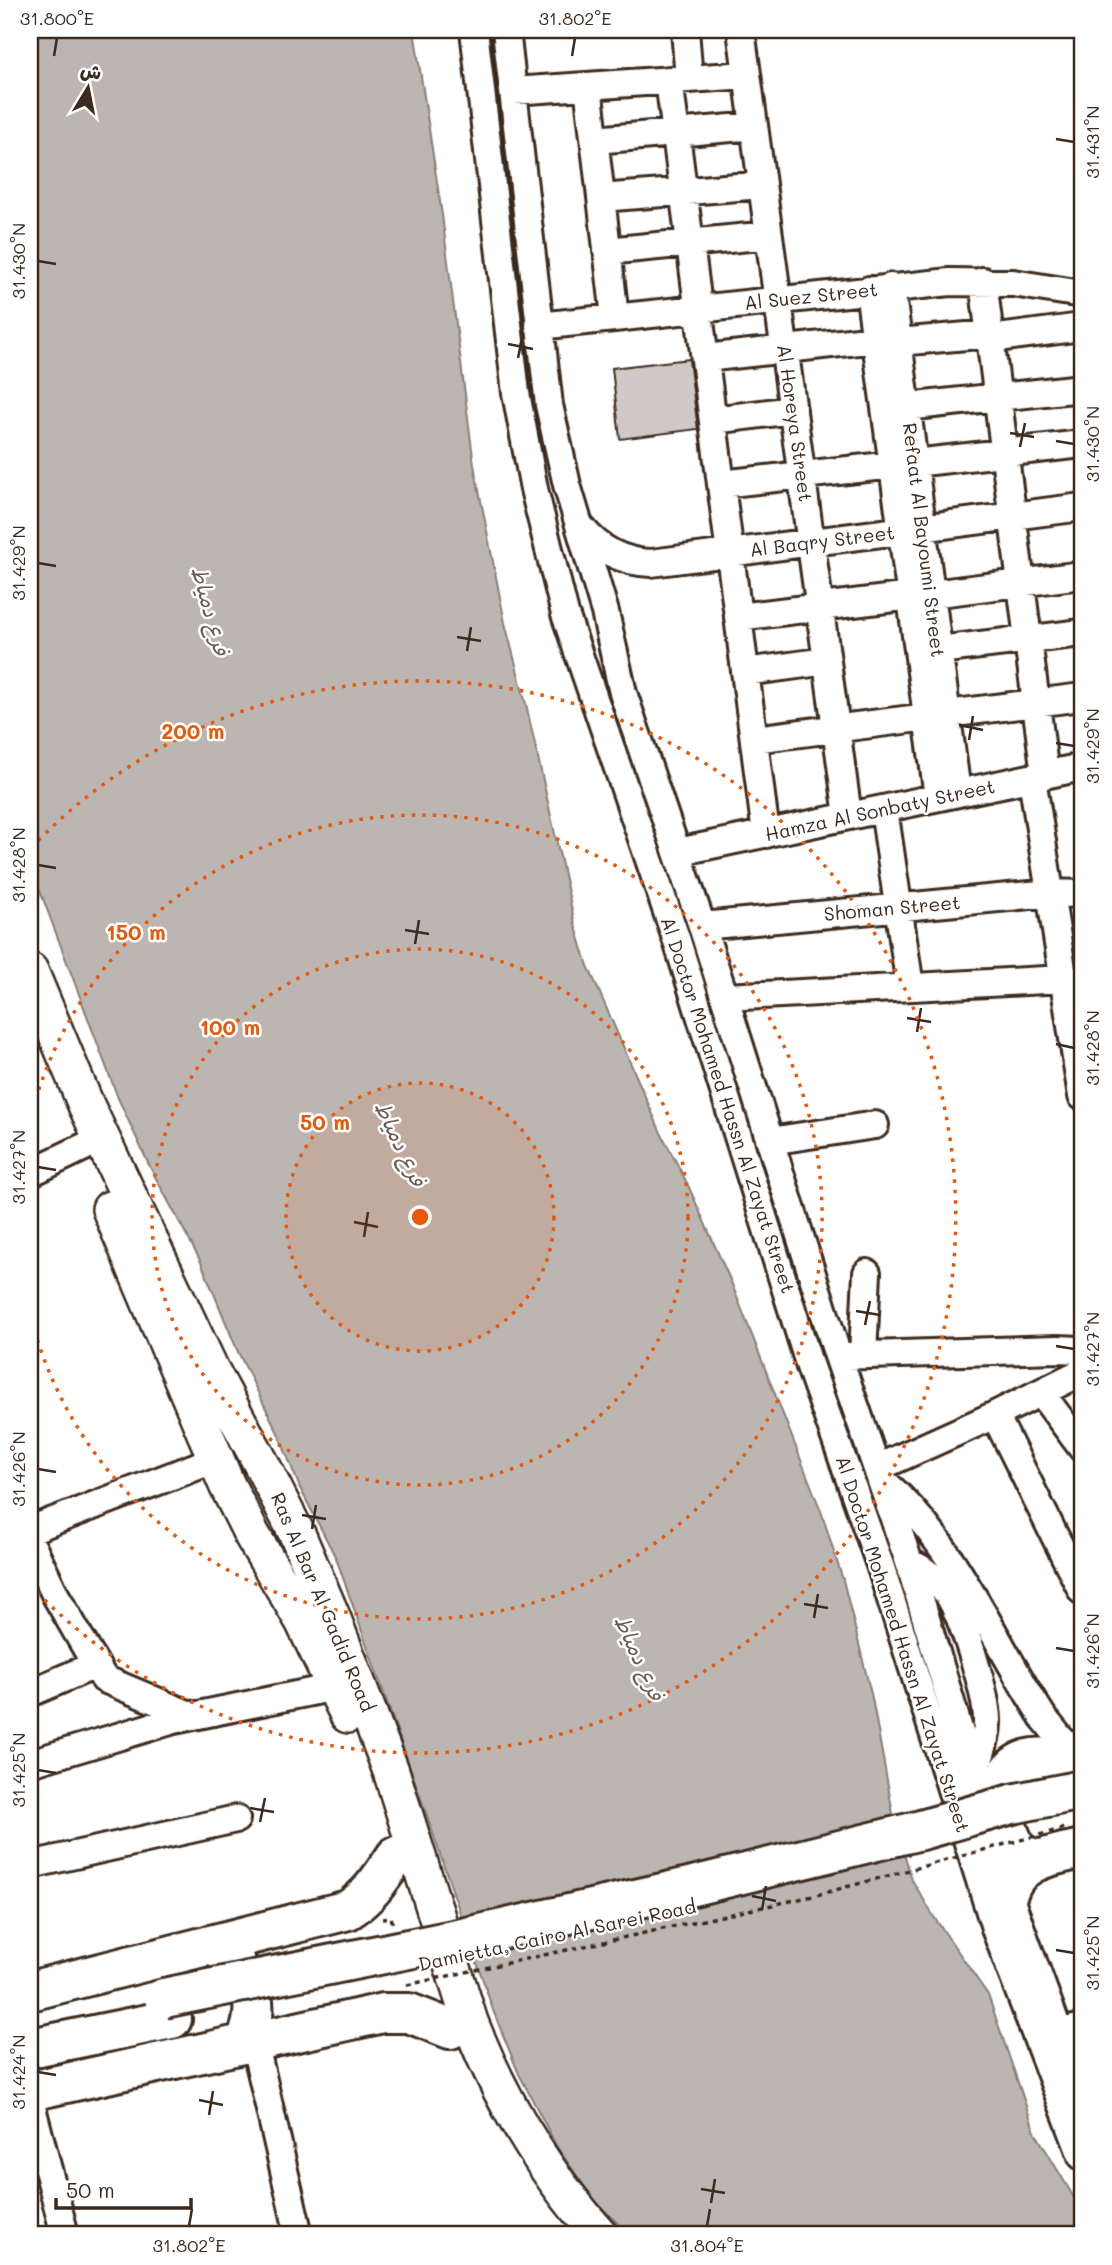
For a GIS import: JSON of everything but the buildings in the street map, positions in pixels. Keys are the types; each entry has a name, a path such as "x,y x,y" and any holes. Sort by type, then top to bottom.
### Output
{"highway":[{"path":"1042,1858 1027,1857 1012,1843 1001,1802 1002,1784 1012,1769 1028,1759 1082,1761"},
{"name":"Damietta, Cairo Al Sarei Road","path":"30,2049 168,2009 458,1939 690,1887 1012,1804 1082,1790"},
{"path":"1007,1893 1020,1871 1042,1858 1076,1829"},
{"name":"Damietta, Cairo Al Sarei Road","path":"30,2028 168,2009 388,1970 571,1935 775,1889 1076,1829"},
{"path":"30,1991 348,1910 363,1901 375,1888 396,1856"},
{"path":"206,1948 225,1955 250,1986 254,2016 249,2043"},
{"path":"30,2091 396,2012 421,2016 450,2029"}],"main road":[{"name":"Ras Al Bar Al Gadid Road","path":"30,971 86,1105 211,1370 298,1536 337,1626 382,1744 470,2022 482,2051 524,2133 557,2182 585,2234"},
{"name":"Ras Al Bar Al Gadid Road","path":"30,1018 239,1510 303,1622 335,1687 363,1754 450,2029 462,2058 491,2115 585,2234"},
{"path":"266,1559 267,1542 274,1536 281,1532 298,1536"}],"street":[{"name":"Al Doctor Mohamed Hassn Al Zayat Street","path":"474,30 516,393 534,489 557,583 575,645 677,941 810,1367 880,1569 996,1931 1082,2156"},
{"name":"Al Doctor Mohamed Hassn Al Zayat Street","path":"506,30 551,418 577,521 610,630 626,701 678,852 770,1141 850,1356 878,1473 909,1562 1007,1893 1070,2030 1082,2095"},
{"path":"685,30 676,133 766,834"},
{"name":"Al Horeya Street","path":"741,30 848,816"},
{"path":"513,91 747,75"},
{"path":"588,86 615,317"},
{"path":"595,140 754,126"},
{"path":"601,198 762,185"},
{"path":"607,251 769,235"},
{"path":"983,281 1036,703 1038,776 1051,894 1073,980 1081,1083"},
{"name":"Al Suez Street","path":"539,326 934,283 983,281 1043,286 1082,294"},
{"name":"Refaat Al Bayoumi Street","path":"880,288 948,795"},
{"path":"705,358 785,349 990,336 1082,327"},
{"name":"Refaat Al Bayoumi Street","path":"887,341 906,407 904,464"},
{"path":"906,407 1082,388"},
{"path":"713,420 793,410"},
{"path":"721,484 1082,444"},
{"name":"Al Baqry Street","path":"577,521 586,534 605,550 634,561 651,562 1082,507"},
{"path":"557,583 567,587 578,586 587,581 593,572"},
{"path":"738,617 1082,575"},
{"name":"Refaat Al Bayoumi Street","path":"921,595 938,650 937,715"},
{"path":"575,645 580,636 589,629 599,627 610,630"},
{"path":"938,650 1082,633"},
{"path":"745,672 827,661"},
{"path":"754,739 1082,697"},
{"name":"Hamza Al Sonbaty Street","path":"678,852 1082,767"},
{"path":"884,809 910,987"},
{"name":"Shoman Street","path":"702,926 1051,894 1082,894"},
{"path":"725,997 1073,980"},
{"path":"770,1141 875,1125"},
{"path":"30,1173 84,1147"},
{"path":"867,1273 850,1356 1078,1355"},
{"path":"1082,1372 878,1473 936,1537 1043,1717 1082,1761"},
{"path":"1041,1393 1082,1448"},
{"path":"995,1415 1082,1591"},
{"path":"30,1530 216,1459"},
{"path":"30,1542 56,1596 104,1679 191,1716"},
{"path":"30,1693 96,1665"},
{"path":"30,1763 191,1716 335,1687"},
{"path":"30,1865 236,1819"},
{"path":"249,2043 299,2235"},
{"path":"30,2100 65,2235"}],"path":[{"path":"407,1985 813,1896 1076,1829"}],"water":[{"name":"فرع دمياط","path":"30,30 414,30 442,215 474,465 505,623 526,704 575,924 588,966 661,1133 687,1183 731,1282 821,1511 855,1628 872,1698 894,1819 912,1880 988,1995 1035,2132 1082,2211 1082,2235 630,2235 593,2199 557,2147 519,2074 494,2013 336,1558 300,1488 278,1433 238,1352 201,1262 150,1167 118,1098 39,888 30,856"}]}
